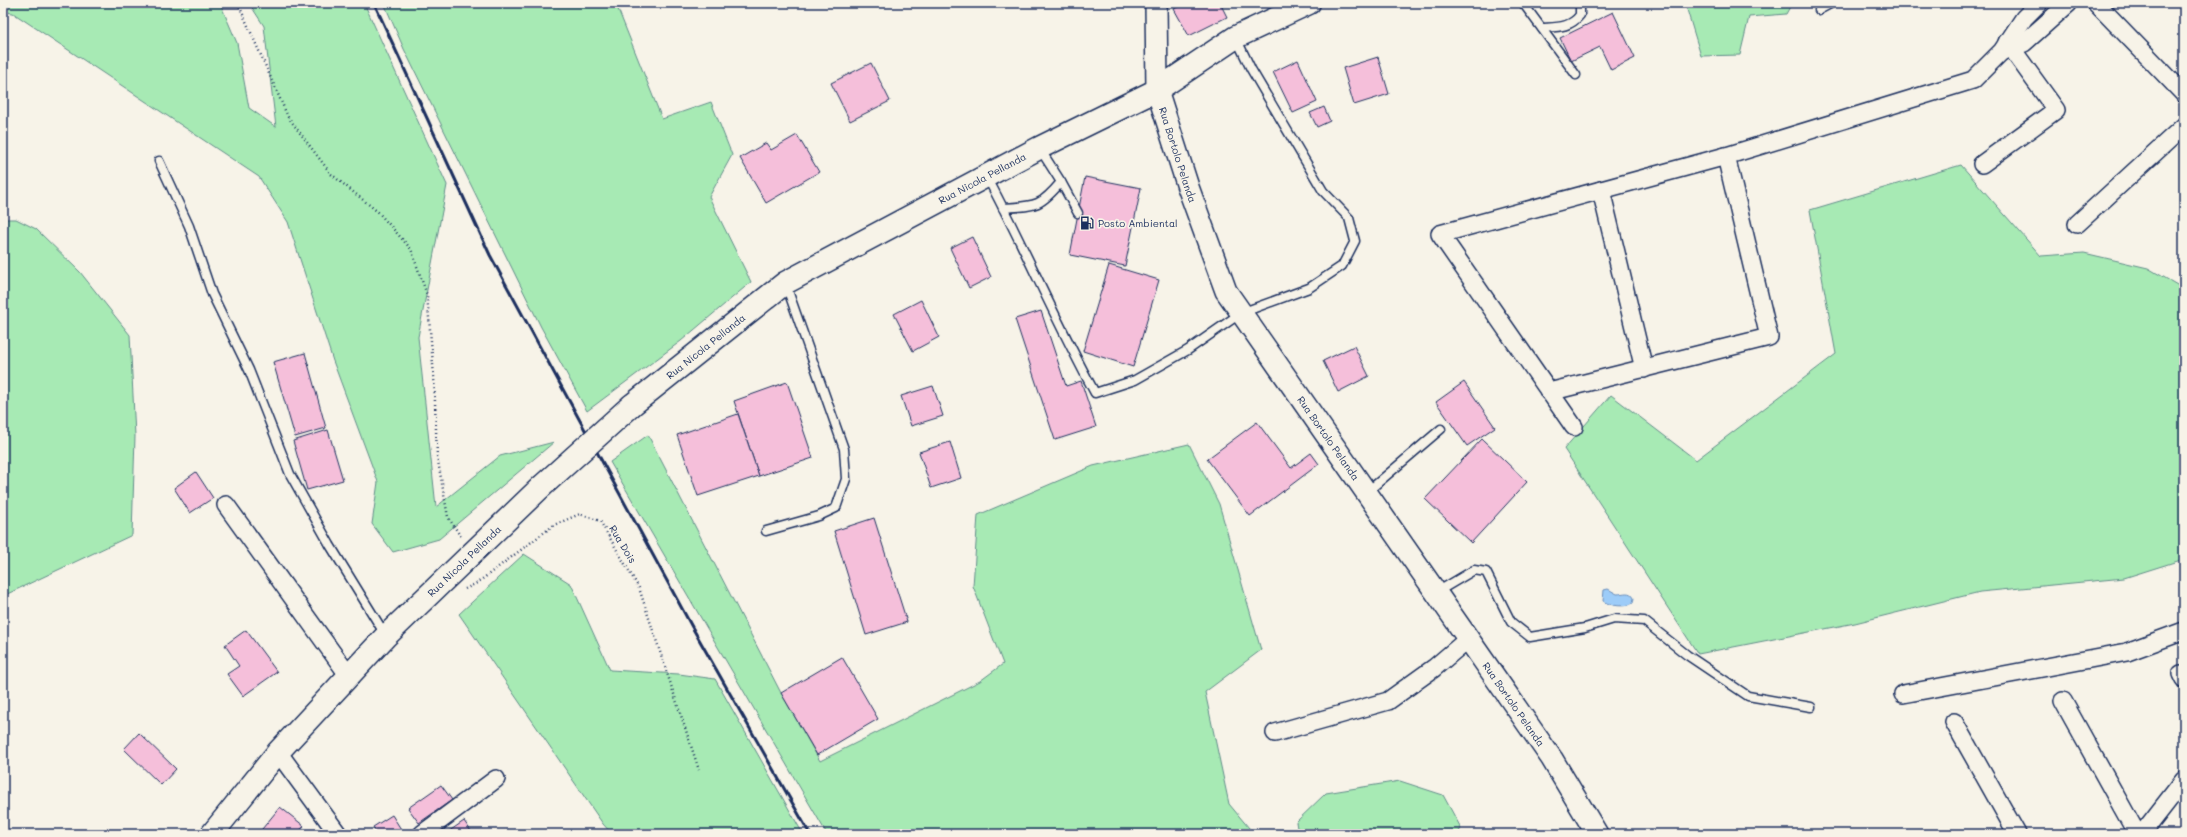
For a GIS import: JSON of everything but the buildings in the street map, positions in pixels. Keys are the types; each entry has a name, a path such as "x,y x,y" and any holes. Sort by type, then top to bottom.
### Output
{"main road":[{"name":"Rua Nicola Pellanda","path":"212,834 278,752 386,636 472,552 632,405 785,283 1039,148 1157,90 1236,37 1306,4"}],"street":[{"name":"Rua Bortolo Pelanda","path":"1156,3 1157,90 1200,222 1226,292 1552,759 1597,834"},
{"path":"1574,427 1440,234 1726,156 1973,80 2007,47 2024,18 2039,3"},
{"path":"2007,47 2024,43 2069,3"},
{"path":"2096,3 2182,87"},
{"path":"1982,164 2056,110 2007,47"},
{"path":"2077,224 2184,126"},
{"path":"1549,392 1769,337 1726,156"},
{"path":"1601,190 1644,369"},
{"path":"226,505 349,676"},
{"path":"1903,694 2126,652 2184,631"},
{"path":"1275,733 1388,701 1434,668 1468,639"},
{"path":"2063,701 2137,834"},
{"path":"1954,722 2017,834"},
{"path":"278,752 338,834"},
{"path":"422,834 496,779"},
{"path":"2142,834 2184,780"}],"lane":[{"path":"1523,3 1576,74"},
{"path":"1542,28 1568,26 1574,23 1580,15 1580,3"},
{"path":"1819,10 1832,3"},
{"path":"986,177 1004,208 1064,336 1095,393 1135,380 1188,350 1241,313 1309,288 1342,266 1356,241 1348,218 1323,191 1251,69 1236,37"},
{"path":"1039,148 1078,212"},
{"path":"159,161 189,226 212,294 249,370 290,474 330,545 386,636"},
{"path":"1004,208 1034,206 1047,199 1061,182"},
{"path":"766,531 819,516 836,508 846,479 844,449 785,283"},
{"path":"1366,492 1441,430"},
{"path":"1436,592 1474,570 1486,572 1511,622 1530,637 1585,628 1614,619 1644,621 1687,655 1748,696 1811,707"}],"path":[{"path":"238,3 288,117 331,174 378,212 411,249 427,295 434,376 437,456 448,517 472,552"},
{"name":"Rua Dois","path":"463,590 477,583 554,525 580,514 600,521 639,588 699,770"}],"green space":[{"path":"3,3 220,3 237,43 249,108 276,127 264,26 249,3 364,3 447,185 418,337 436,507 500,456 554,442 439,539 393,552 372,524 378,482 333,361 288,222 259,177 13,13 3,12"},
{"path":"384,3 617,3 616,4 662,119 711,102 732,155 709,197 751,282 681,341 587,411 541,327 404,49"},
{"path":"1685,3 1792,3 1786,14 1749,17 1740,55 1701,56"},
{"path":"1961,165 2041,256 2084,253 2148,268 2184,289 2184,559 2124,578 1980,592 1855,623 1698,654 1564,449 1611,395 1696,460 1836,354 1810,210"},
{"path":"3,219 16,219 36,229 80,272 130,335 135,436 132,535 3,596"},
{"path":"648,435 781,693 820,761 980,681 1003,664 973,586 978,515 1093,466 1189,444 1219,504 1261,650 1205,692 1229,804 1254,834 827,834 610,462"},
{"path":"524,554 571,584 610,670 679,674 715,679 803,834 612,834 603,824 459,614"},
{"path":"1400,781 1443,795 1461,828 1458,834 1298,834 1296,822 1326,793"}],"water":[{"path":"1608,589 1617,594 1631,594 1634,598 1633,603 1622,606 1606,603 1603,601 1604,590"}],"railway":[{"path":"374,3 490,255 692,627 810,834"}],"place":[{"name":"Posto Ambiental","path":"1087,223"}]}
